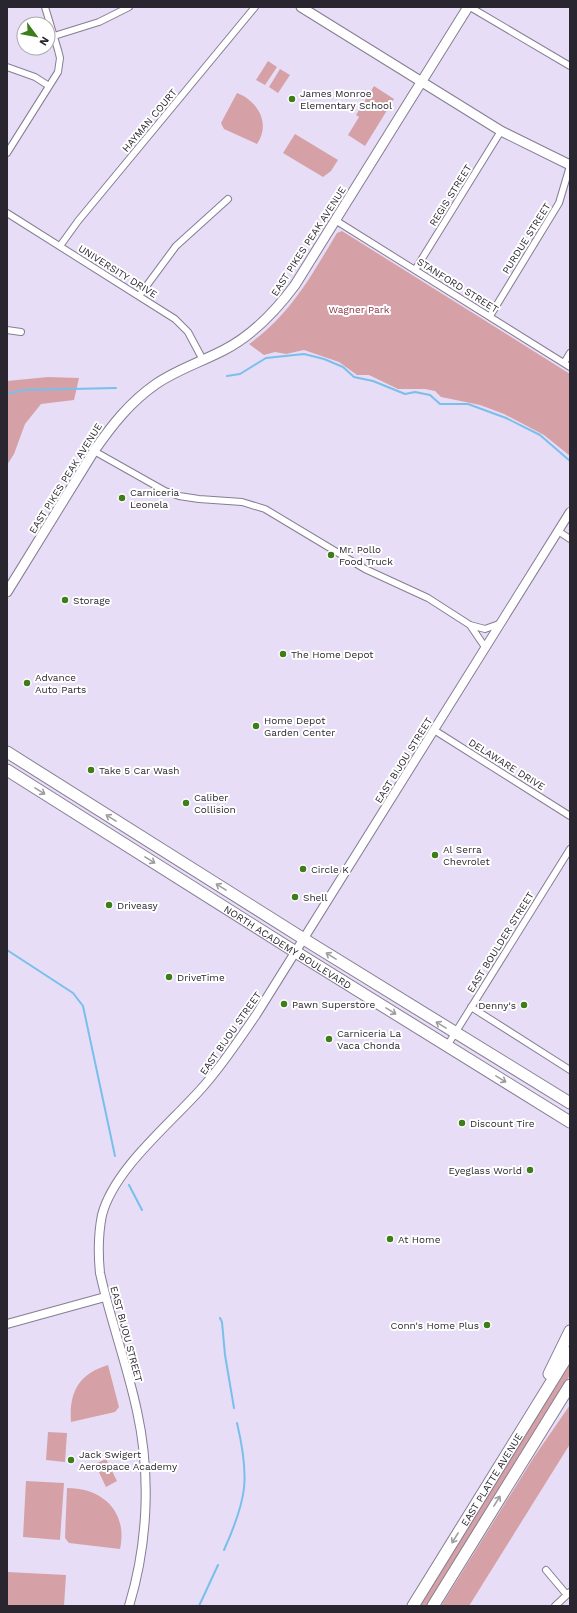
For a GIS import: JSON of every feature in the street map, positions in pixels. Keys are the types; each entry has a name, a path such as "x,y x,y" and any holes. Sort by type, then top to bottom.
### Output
{"highway":[{"name":"NORTH ACADEMY BOULEVARD","path":"7,752 304,939 570,1103"},
{"name":"NORTH ACADEMY BOULEVARD","path":"7,770 295,952 570,1122"},
{"path":"534,1409 570,1331"},
{"name":"EAST PLATTE AVENUE","path":"413,1606 570,1352"},
{"name":"EAST PLATTE AVENUE","path":"433,1606 570,1385"},
{"path":"543,1429 570,1396"}],"main road":[{"path":"300,7 501,131 570,166"},
{"name":"EAST PIKES PEAK AVENUE","path":"7,592 94,450 117,418 140,396 166,377 203,360 246,337 274,312 295,285 469,7"}],"street":[{"path":"56,35 99,22 129,7"},
{"name":"HAYMAN COURT","path":"60,246 78,221 255,7"},
{"path":"469,7 570,66"},
{"path":"7,153 58,72 60,65 56,43"},
{"path":"7,67 35,77 49,86"},
{"name":"REGIS STREET","path":"415,270 501,131"},
{"name":"PURDUE STREET","path":"490,316 559,203 570,166"},
{"path":"139,296 176,246 228,199"},
{"name":"UNIVERSITY DRIVE","path":"7,213 139,296 182,326 191,337 203,360"},
{"name":"STANFORD STREET","path":"335,220 570,367"},
{"path":"7,330 21,332"},
{"path":"564,363 570,353"},
{"path":"94,450 165,491 199,499 242,502 270,511 365,569 428,598 470,625 485,629 499,624"},
{"name":"EAST BIJOU STREET","path":"129,1606 141,1555 145,1520 144,1451 137,1411 105,1297 98,1251 99,1231 103,1214 116,1185 138,1157 218,1070 256,1015 570,512"},
{"path":"558,531 570,539"},
{"path":"470,625 485,647"},
{"name":"DELAWARE DRIVE","path":"434,730 570,816"},
{"name":"EAST BOULDER STREET","path":"447,1046 570,849"},
{"path":"470,1008 570,1070"},
{"path":"7,1324 105,1297"},
{"path":"546,1570 568,1594 555,1606"}],"green space":[{"path":"268,61 277,67 265,85 256,80"},
{"path":"280,69 290,75 278,93 269,87"},
{"path":"374,86 394,99 365,146 348,135 359,117 356,115"},
{"path":"237,93 251,102 260,114 263,129 257,144 224,129 221,123"},
{"path":"295,134 338,160 331,171 323,177 283,153"},
{"name":"Wagner Park","path":"342,231 570,374 570,456 544,435 504,414 480,405 441,397 435,391 425,389 398,389 369,375 357,375 339,362 304,350 286,354 275,352 264,355 249,344 277,320 288,307 309,279 337,233"},
{"path":"48,377 79,378 74,400 41,404 25,424 14,454 7,465 7,381"},
{"path":"570,1357 570,1375 427,1606 417,1606"},
{"path":"108,1365 119,1407 115,1412 71,1422 72,1402 78,1386 89,1374"},
{"path":"570,1405 570,1444 469,1606 441,1606 534,1457"},
{"path":"48,1432 67,1433 65,1462 46,1460"},
{"path":"106,1459 117,1481 106,1487 95,1464"},
{"path":"26,1481 64,1483 60,1540 23,1537"},
{"path":"67,1488 92,1492 110,1505 116,1513 120,1524 120,1549 69,1543 65,1538"},
{"path":"7,1572 66,1575 64,1606 7,1606"}],"waterway":[{"path":"227,376 240,374 266,358 304,354 324,359 343,367 354,377 373,381 405,394 415,392 430,395 440,404 468,404 506,418 540,435 570,461"},
{"path":"7,394 23,390 116,388"},
{"path":"7,950 73,993 83,1006 115,1156"},
{"path":"129,1185 142,1210"},
{"path":"220,1318 222,1322 225,1355 234,1408"},
{"path":"224,1550 238,1516 244,1488 244,1459 237,1423"},
{"path":"199,1606 218,1565"}],"place":[{"name":"James Monroe Elementary School","path":"292,99"},
{"name":"Carniceria Leonela","path":"122,498"},
{"name":"Mr. Pollo Food Truck","path":"331,555"},
{"name":"Storage","path":"65,600"},
{"name":"The Home Depot","path":"283,654"},
{"name":"Advance Auto Parts","path":"27,683"},
{"name":"Home Depot Garden Center","path":"256,726"},
{"name":"Take 5 Car Wash","path":"91,770"},
{"name":"Caliber Collision","path":"186,803"},
{"name":"Al Serra Chevrolet","path":"435,855"},
{"name":"Circle K","path":"303,869"},
{"name":"Shell","path":"295,897"},
{"name":"Driveasy","path":"109,905"},
{"name":"DriveTime","path":"169,977"},
{"name":"Pawn Superstore","path":"284,1004"},
{"name":"Denny's","path":"524,1005"},
{"name":"Carniceria La Vaca Chonda","path":"329,1039"},
{"name":"Discount Tire","path":"462,1123"},
{"name":"Eyeglass World","path":"530,1170"},
{"name":"At Home","path":"390,1239"},
{"name":"Conn's Home Plus","path":"487,1325"},
{"name":"Jack Swigert Aerospace Academy","path":"71,1460"}]}
